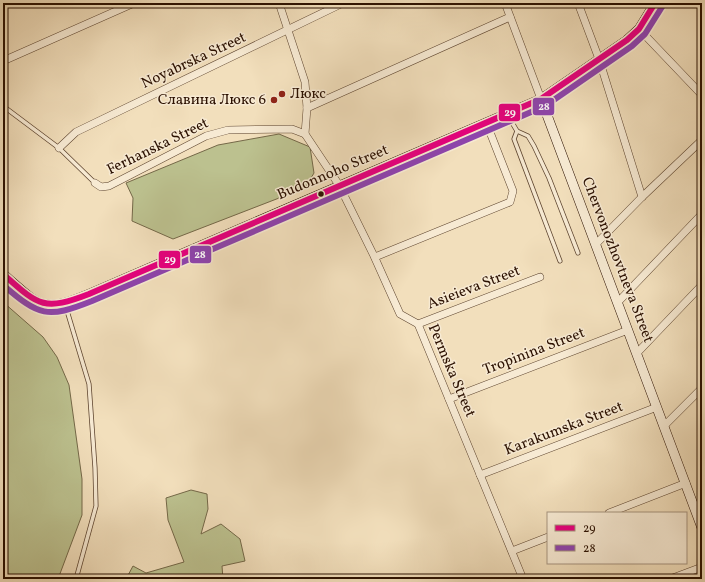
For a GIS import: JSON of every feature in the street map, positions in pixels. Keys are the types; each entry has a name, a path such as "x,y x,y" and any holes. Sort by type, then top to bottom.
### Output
{"main road":[{"name":"Budonnoho Street","path":"3,274 32,299 55,306 64,304 541,99 627,40 639,29 655,3"},
{"name":"Chervonozhovtneva Street","path":"541,99 702,528"}],"street":[{"path":"3,61 134,3"},
{"path":"279,3 305,82 307,108 305,134 339,185"},
{"name":"Noyabrska Street","path":"59,148 76,132 343,3"},
{"name":"Chervonozhovtneva Street","path":"505,3 541,99"},
{"path":"578,3 599,59 642,197"},
{"path":"307,108 510,17"},
{"path":"639,29 702,95"},
{"path":"375,257 510,202 513,191 486,122"},
{"name":"Ferhanska Street","path":"95,183 101,187 109,186 206,136 228,130 292,129 305,134"},
{"path":"596,244 642,197 702,140"},
{"name":"Permska Street","path":"339,185 375,257 400,314 418,324 523,579"},
{"path":"618,302 702,214"},
{"name":"Asieieva Street","path":"418,324 540,277"},
{"path":"637,353 702,285"},
{"name":"Tropinina Street","path":"449,399 628,330"},
{"path":"664,426 702,388"},
{"name":"Karakumska Street","path":"480,475 657,407"},
{"path":"612,512 686,483"},
{"path":"512,551 547,537"},
{"path":"670,579 702,567"}],"lane":[{"path":"3,106 59,148 95,183"},
{"path":"507,114 517,131 528,136 534,146 549,178 578,253"},
{"path":"517,131 514,139 560,261"},
{"path":"64,304 89,384 95,468 96,506 76,579"}],"green space":[{"path":"279,134 310,147 314,173 305,188 173,239 132,221 133,198 126,183 218,145"},
{"path":"3,302 43,337 57,357 69,385 82,479 82,515 58,579 3,579"},
{"path":"191,490 207,494 208,509 201,534 221,524 240,539 245,561 222,566 223,579 126,579 133,566 146,573 184,562 168,520 166,498"}],"transit line":[{"name":"29","path":"3,274 33,299 42,302 51,304 61,303 89,294 541,99 627,40 639,29 655,3"},
{"name":"28","path":"3,285 26,303 44,311 54,312 64,310 92,301 545,106 632,46 645,34 662,7"}],"place":[{"name":"Люкс","path":"282,94"},
{"name":"Славина Люкс 6","path":"274,100"}]}
